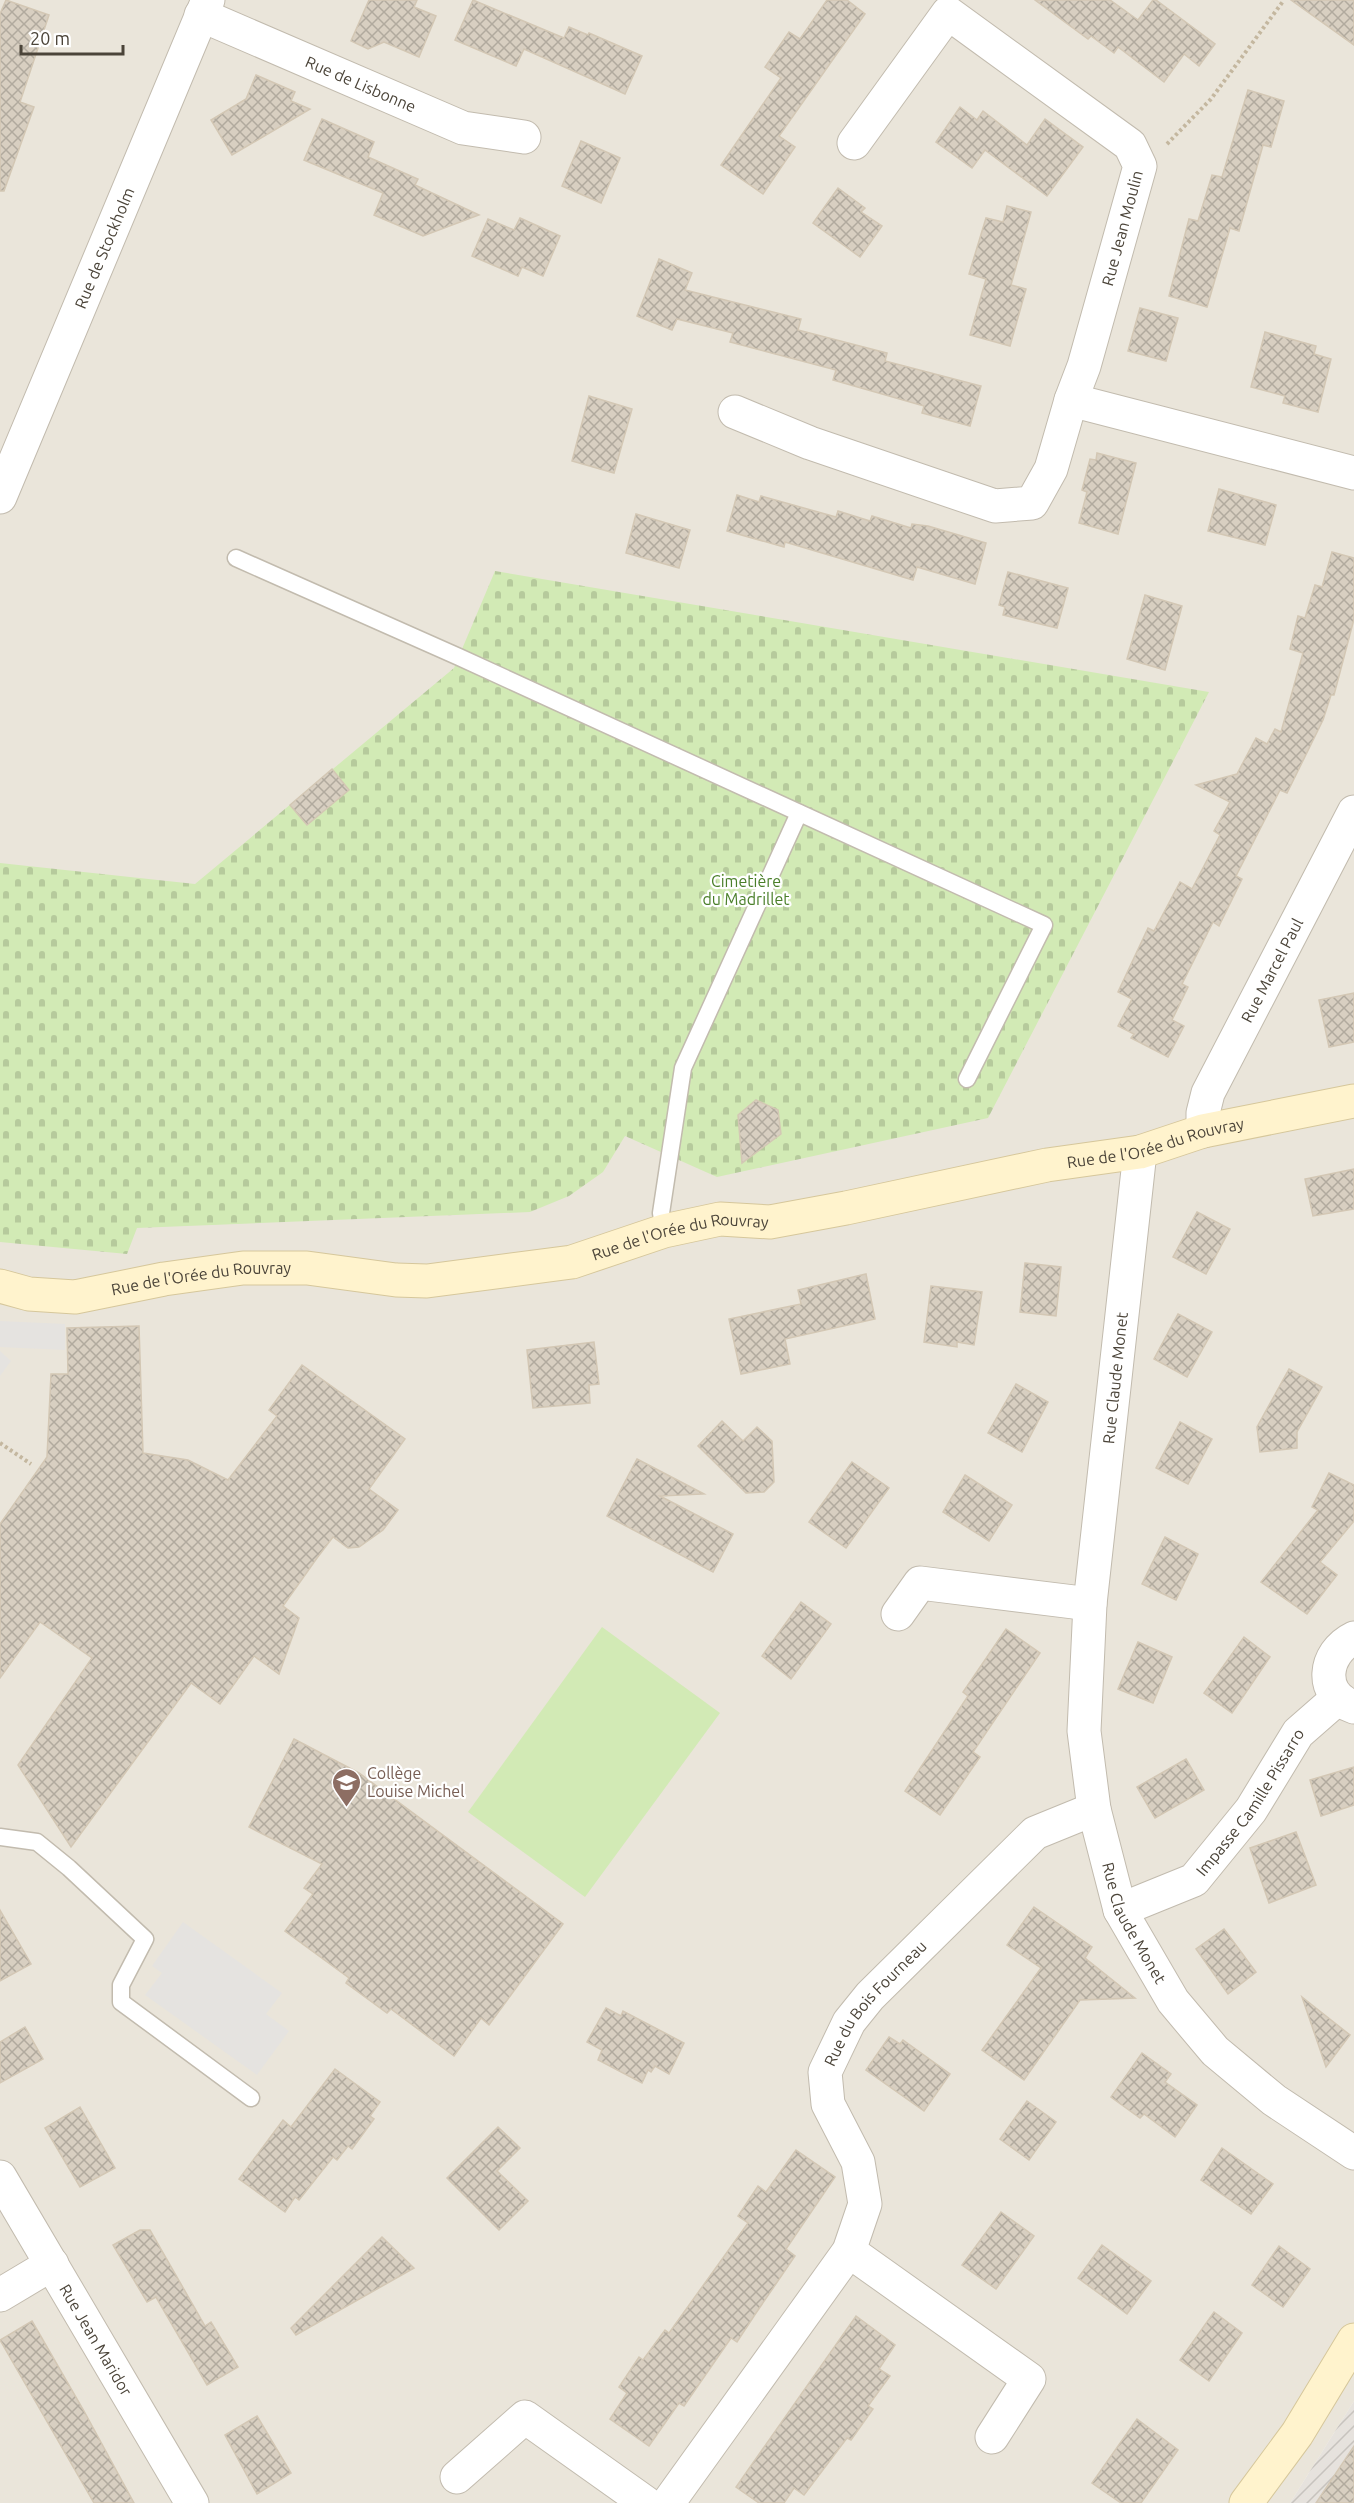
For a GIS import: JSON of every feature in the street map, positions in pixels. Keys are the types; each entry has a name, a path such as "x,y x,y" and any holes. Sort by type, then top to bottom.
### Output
{"street":[{"name":"Rue de Lisbonne","path":"205,7 463,128 524,138"},
{"name":"Rue de Stockholm","path":"0,497 205,7"},
{"name":"Rue Jean Moulin","path":"735,412 810,443 995,506 1032,503 1051,469 1071,400 1084,366 1140,166 1130,145 948,13 854,142"},
{"path":"1071,400 1354,473"},
{"name":"Rue Marcel Paul","path":"1203,1131 1203,1113 1208,1093 1354,812"},
{"name":"Rue de l'Orée du Rouvray","path":"0,1286 29,1294 75,1297 164,1279 243,1268 307,1268 396,1280 427,1281 572,1262 664,1230 720,1219 770,1222 846,1208 1047,1165 1140,1152 1203,1131 1354,1101"},
{"name":"Rue Claude Monet","path":"1140,1152 1090,1604 1084,1731 1094,1809 1120,1910 1173,2001 1215,2051 1274,2100 1354,2153"},
{"path":"898,1614 920,1583 1090,1604"},
{"name":"Impasse Camille Pissarro","path":"1120,1910 1194,1880 1251,1810 1298,1734 1346,1702 1332,1688 1329,1676 1330,1664 1335,1653 1343,1644 1354,1638"},
{"name":"Rue du Bois Fourneau","path":"668,2503 849,2252 865,2204 858,2162 828,2104 825,2072 849,2022 870,1996 1035,1833 1094,1809"},
{"name":"Rue Jean Maridor","path":"0,2177 192,2503"},
{"path":"849,2252 1029,2379 992,2437"},
{"path":"0,2295 52,2264"},
{"path":"1246,2503 1297,2434 1354,2340"},
{"path":"457,2477 525,2417 646,2503"}],"lane":[{"path":"236,558 470,662 1044,925 967,1079"},
{"path":"664,1230 661,1213 683,1068 799,813"},
{"path":"0,1837 37,1842 69,1868 146,1939 121,1985 120,2002 251,2098"}],"path":[{"path":"1136,156 1171,142 1211,99 1284,0"},
{"path":"0,1443 31,1464"}],"shaded area":[{"path":"0,0 1354,0 1354,2401 1290,2503 0,2503"},
{"path":"0,1321 65,1324 65,1350 0,1347"},
{"path":"0,1351 11,1361 0,1376"},
{"path":"183,1922 282,1993 266,2014 289,2031 257,2075 145,1995 162,1973 152,1966"},
{"path":"1354,2401 1354,2503 1290,2503"}],"green space":[{"name":"Cimetière du Madrillet","path":"495,571 1209,692 988,1118 717,1177 625,1136 603,1172 569,1196 530,1212 137,1228 127,1254 0,1242 0,863 195,884 454,668"},
{"path":"602,1627 720,1713 585,1897 468,1812"}],"building":[{"path":"6,0 49,15 20,102 34,107 4,191 0,191 0,14"},
{"path":"369,0 417,0 414,7 436,16 419,57 384,42 368,49 351,41"},
{"path":"473,0 564,38 569,27 588,35 589,33 642,56 625,94 524,49 516,66 455,40"},
{"path":"827,0 847,0 865,14 779,136 795,147 763,194 721,165 781,78 765,67 789,32 800,39"},
{"path":"1035,0 1110,0 1138,20 1153,0 1156,0 1215,44 1199,66 1184,54 1164,82 1118,47 1114,53 1091,36 1088,39"},
{"path":"1291,0 1354,0 1354,45"},
{"path":"256,75 295,92 291,101 310,109 232,155 211,120 246,99"},
{"path":"1248,90 1284,101 1271,147 1263,145 1239,231 1230,228 1207,307 1169,296 1189,219 1198,221 1212,175 1222,177"},
{"path":"960,107 977,120 983,111 1027,145 1045,119 1083,147 1047,196 985,150 972,168 936,142"},
{"path":"322,119 374,142 368,157 418,179 415,185 479,215 423,236 374,215 383,193 304,160"},
{"path":"581,141 620,158 601,203 562,186"},
{"path":"838,188 865,208 861,212 882,226 860,257 813,223"},
{"path":"1007,206 1031,212 1011,285 1026,289 1010,346 970,335 986,279 969,274 986,218 1003,222"},
{"path":"520,218 560,236 543,276 522,267 518,276 472,256 488,219 514,230"},
{"path":"659,259 692,273 685,290 801,319 798,330 887,353 885,361 981,386 970,426 922,413 924,406 833,380 836,370 730,342 733,333 677,319 672,330 637,316"},
{"path":"1140,308 1178,318 1166,361 1128,351"},
{"path":"1265,332 1316,346 1314,354 1331,359 1318,412 1283,403 1285,396 1251,387"},
{"path":"589,396 632,409 614,473 572,461"},
{"path":"1097,453 1136,463 1118,534 1079,523 1087,492 1082,490 1090,459 1096,460"},
{"path":"1219,489 1276,505 1265,545 1208,531"},
{"path":"737,495 759,502 761,496 836,517 838,511 870,521 872,516 911,528 912,524 928,526 986,543 975,584 917,567 913,580 785,542 784,547 727,531"},
{"path":"636,514 690,530 679,568 626,553"},
{"path":"1332,552 1354,558 1354,619 1334,695 1331,695 1323,720 1287,793 1280,790 1236,876 1242,879 1219,926 1213,922 1182,984 1188,987 1172,1020 1184,1026 1168,1057 1131,1038 1134,1034 1118,1026 1132,999 1118,992 1148,928 1154,931 1180,882 1192,889 1220,835 1214,831 1230,802 1196,785 1237,774 1256,738 1267,744 1275,729 1281,732 1303,653 1290,649 1298,616 1305,618 1315,585 1322,587"},
{"path":"1008,572 1068,588 1057,628 1003,615 1005,607 999,605"},
{"path":"1145,595 1182,606 1165,670 1127,659"},
{"path":"332,769 349,790 307,825 290,805"},
{"path":"1354,993 1354,1042 1329,1047 1319,1000"},
{"path":"756,1100 778,1110 781,1134 742,1163 738,1115"},
{"path":"1354,1169 1354,1209 1313,1216 1305,1179"},
{"path":"1197,1212 1230,1229 1206,1274 1173,1257"},
{"path":"1025,1263 1061,1267 1056,1316 1020,1312"},
{"path":"866,1274 875,1319 785,1339 790,1364 741,1374 729,1319 801,1304 798,1290"},
{"path":"931,1286 982,1292 974,1345 957,1342 957,1347 924,1342"},
{"path":"1178,1314 1212,1332 1187,1377 1154,1359"},
{"path":"139,1326 143,1453 188,1460 228,1480 277,1416 269,1410 302,1365 405,1439 369,1489 398,1510 383,1530 359,1547 348,1548 333,1537 317,1558 283,1606 299,1618 279,1674 254,1656 220,1704 191,1683 71,1847 18,1765 92,1658 40,1622 0,1678 0,1524 47,1457 51,1374 68,1374 67,1328"},
{"path":"594,1342 599,1384 589,1385 590,1403 533,1408 527,1350"},
{"path":"1289,1369 1322,1387 1297,1432 1297,1448 1260,1452 1257,1427"},
{"path":"1016,1384 1048,1402 1022,1452 988,1433"},
{"path":"722,1421 743,1441 757,1427 772,1441 774,1482 764,1492 746,1493 698,1446"},
{"path":"1180,1422 1212,1439 1188,1484 1156,1468"},
{"path":"637,1459 704,1494 660,1496 733,1534 713,1572 607,1516"},
{"path":"852,1462 889,1488 846,1548 809,1522"},
{"path":"1329,1473 1354,1485 1354,1521 1320,1562 1337,1575 1307,1614 1261,1582 1318,1510 1312,1507"},
{"path":"965,1475 1012,1505 989,1541 943,1512"},
{"path":"1165,1537 1198,1554 1176,1600 1142,1584"},
{"path":"801,1602 831,1624 791,1679 762,1656"},
{"path":"1006,1629 1040,1653 973,1752 980,1757 940,1815 905,1791 968,1696 963,1692"},
{"path":"1244,1637 1270,1657 1232,1713 1204,1693"},
{"path":"1138,1642 1172,1657 1153,1703 1118,1689"},
{"path":"294,1739 359,1773 563,1924 489,2025 481,2018 454,2056 391,2009 387,2013 346,1983 349,1978 285,1931 313,1894 304,1888 322,1864 249,1827"},
{"path":"1186,1759 1204,1790 1155,1818 1137,1787"},
{"path":"1354,1767 1354,1805 1321,1816 1310,1780"},
{"path":"1296,1832 1316,1885 1269,1903 1250,1848"},
{"path":"1034,1907 1092,1947 1085,1958 1135,1998 1080,2000 1024,2080 982,2050 1041,1968 1007,1945"},
{"path":"0,1910 31,1964 0,1981"},
{"path":"1224,1929 1256,1972 1228,1994 1196,1949"},
{"path":"1302,1997 1350,2035 1326,2067"},
{"path":"606,2008 621,2016 623,2011 684,2043 669,2074 655,2066 651,2072 648,2070 642,2083 598,2060 602,2050 587,2042"},
{"path":"25,2027 43,2059 0,2083 0,2042"},
{"path":"889,2037 900,2044 903,2040 950,2074 924,2111 866,2070"},
{"path":"1142,2053 1171,2074 1165,2082 1197,2105 1175,2137 1144,2114 1140,2118 1111,2097"},
{"path":"335,2069 380,2102 370,2116 374,2119 352,2149 348,2146 337,2160 333,2157 299,2200 295,2197 285,2212 239,2179 283,2120 291,2127"},
{"path":"1027,2101 1056,2122 1029,2160 1000,2139"},
{"path":"80,2107 115,2168 80,2187 45,2128"},
{"path":"498,2127 520,2148 497,2171 528,2201 499,2230 447,2178"},
{"path":"1222,2148 1273,2184 1251,2214 1201,2180"},
{"path":"796,2150 835,2177 786,2249 795,2256 737,2342 731,2338 684,2406 679,2403 649,2446 610,2419 627,2393 619,2387 639,2357 643,2360 665,2330 669,2333 748,2223 738,2216 758,2186 766,2192"},
{"path":"1001,2212 1034,2236 996,2289 962,2265"},
{"path":"140,2230 150,2230 205,2326 211,2322 238,2367 207,2385 156,2297 147,2302 113,2245"},
{"path":"382,2237 414,2268 296,2335 291,2328"},
{"path":"1102,2245 1151,2281 1127,2314 1078,2278"},
{"path":"1279,2246 1310,2269 1283,2307 1252,2285"},
{"path":"1214,2312 1242,2333 1209,2381 1180,2360"},
{"path":"856,2316 895,2345 879,2369 890,2376 868,2406 873,2409 851,2440 847,2438 804,2495 794,2488 784,2503 759,2503 736,2487"},
{"path":"32,2321 134,2503 94,2503 0,2340"},
{"path":"257,2416 291,2473 257,2494 225,2435"},
{"path":"1137,2419 1178,2450 1141,2503 1121,2503 1092,2483"},
{"path":"1354,2446 1354,2503 1316,2503"}],"place":[{"name":"Collège Louise Michel","path":"346,1808"}]}
